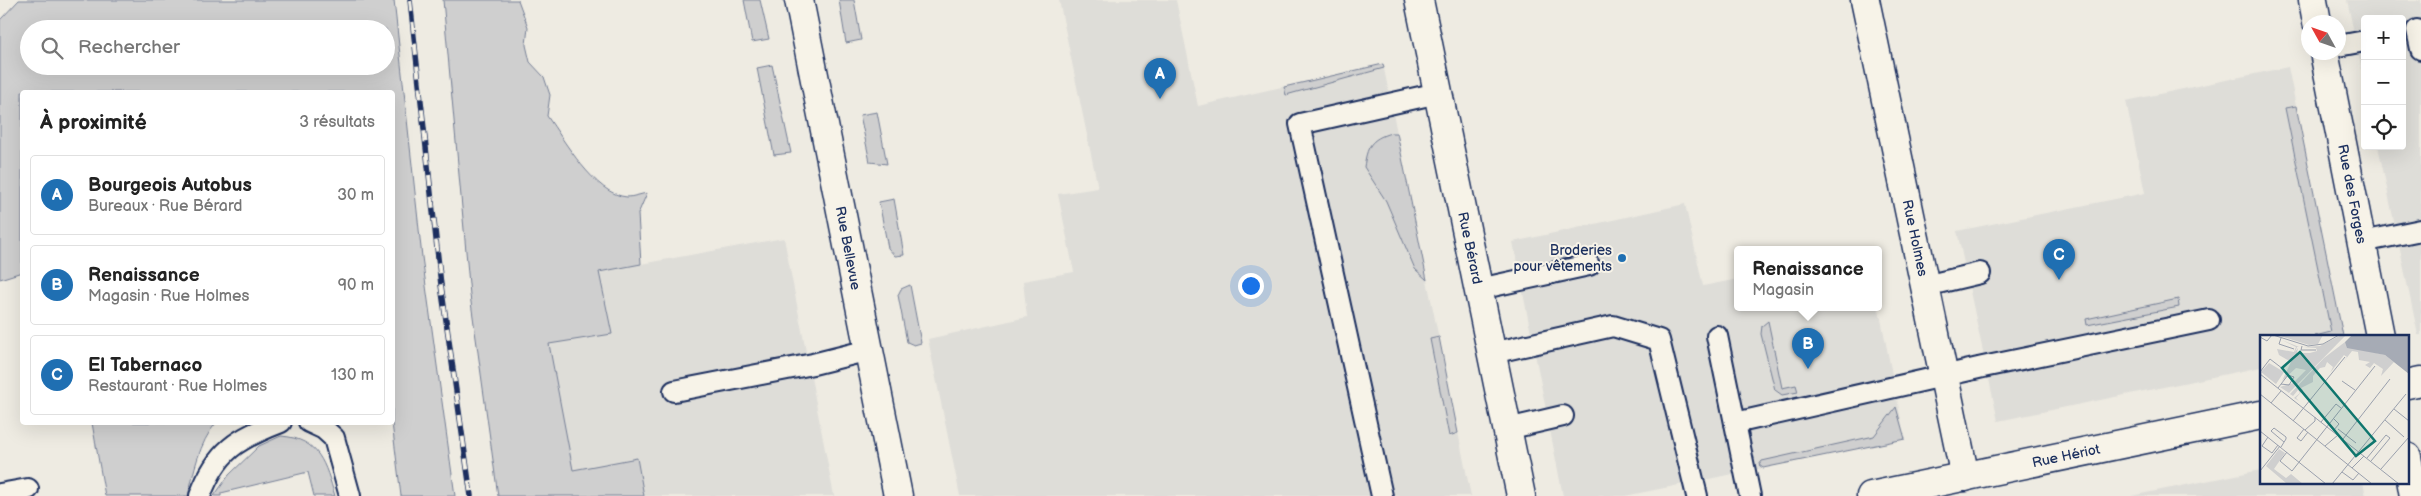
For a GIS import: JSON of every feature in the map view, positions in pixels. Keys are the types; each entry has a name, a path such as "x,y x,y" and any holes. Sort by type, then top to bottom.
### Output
{"street":[{"name":"Rue Bellevue","path":"799,0 898,496"},
{"name":"Rue Bérard","path":"1419,0 1521,496"},
{"name":"Rue Holmes","path":"1865,0 1965,477"},
{"path":"2313,0 2316,15"},
{"name":"Rue des Forges","path":"2326,60 2380,335"},
{"path":"2408,384 2421,381"},
{"name":"Rue Hériot","path":"1871,496 2260,415"},
{"path":"2408,463 2414,496"}],"lane":[{"path":"2346,45 2361,42"},
{"path":"1382,496 1300,124 1438,93"},
{"path":"2362,242 2421,230"},
{"path":"1478,288 1589,264"},
{"path":"1925,286 1980,273"},
{"path":"1735,423 1943,376 2209,320"},
{"path":"1492,353 1613,326 1659,340 1697,496"},
{"path":"1717,336 1750,496"},
{"path":"674,391 813,364 869,350"},
{"path":"1507,429 1563,416"},
{"path":"200,496 208,476 226,451 248,434 273,425"},
{"path":"315,425 324,429 334,438 350,496"},
{"path":"0,494 28,489"}],"shaded area":[{"path":"19,0 394,0 422,257 455,496 401,496 392,425 395,425 395,90 20,90 20,273 0,279 0,20"},
{"path":"443,0 518,0 528,27 526,45 530,62 544,77 550,95 547,116 571,152 592,177 603,187 615,194 632,197 647,193 638,214 641,264 599,272 612,334 549,344 573,470 637,458 644,496 498,496 470,295"},
{"path":"744,0 760,0 769,39 752,42"},
{"path":"839,0 854,0 861,40 846,43"},
{"path":"1059,0 1176,0 1198,106 1383,64 1471,496 960,496 928,339 1027,317 1023,281 1074,272 1058,194 1098,188"},
{"path":"2347,0 2421,0 2421,335 2418,335 2379,150 2406,150 2406,15 2361,15 2361,65"},
{"path":"1383,64 1384,68 1286,95 1284,87"},
{"path":"772,65 791,153 774,155 757,68"},
{"path":"2288,67 2343,335 2260,335 2260,367 1998,421 1957,231 2145,193 2126,101"},
{"path":"2296,106 2343,335 2319,335 2331,332 2285,108"},
{"path":"877,112 887,164 870,162 860,115"},
{"path":"1391,133 1397,133 1427,280 1415,269 1386,201 1364,167 1368,149 1374,141"},
{"path":"894,199 904,255 895,256 888,248 879,202"},
{"path":"1685,204 1703,286 1734,280 1734,311 1879,311 1905,439 1625,496 1563,496 1513,242"},
{"path":"784,238 834,496 498,496 470,295"},
{"path":"910,285 921,343 914,345 907,342 898,295 901,289"},
{"path":"2178,299 2179,307 2087,325 2086,319"},
{"path":"1768,321 1782,388 1796,385 1798,392 1782,395 1775,390 1761,334 1762,326"},
{"path":"1439,337 1458,433 1449,436 1430,339"},
{"path":"1896,407 1905,439 1763,468 1759,465 1762,461 1874,436"},
{"path":"93,425 214,425 201,448 188,496 105,496"},
{"path":"281,436 294,438 313,448 324,464 335,496 314,496 308,472 221,493 221,496 214,496 229,475 259,446"},
{"path":"2260,470 2260,484 2363,484 2366,496 2131,496"}],"railway":[{"path":"410,0 441,285 471,496"}],"place":[{"name":"Bourgeois Autobus","path":"1160,99"},
{"name":"Broderies pour vêtements","path":"1622,258"},
{"name":"El Tabernaco","path":"2059,280"},
{"name":"Renaissance","path":"1808,369"}]}
